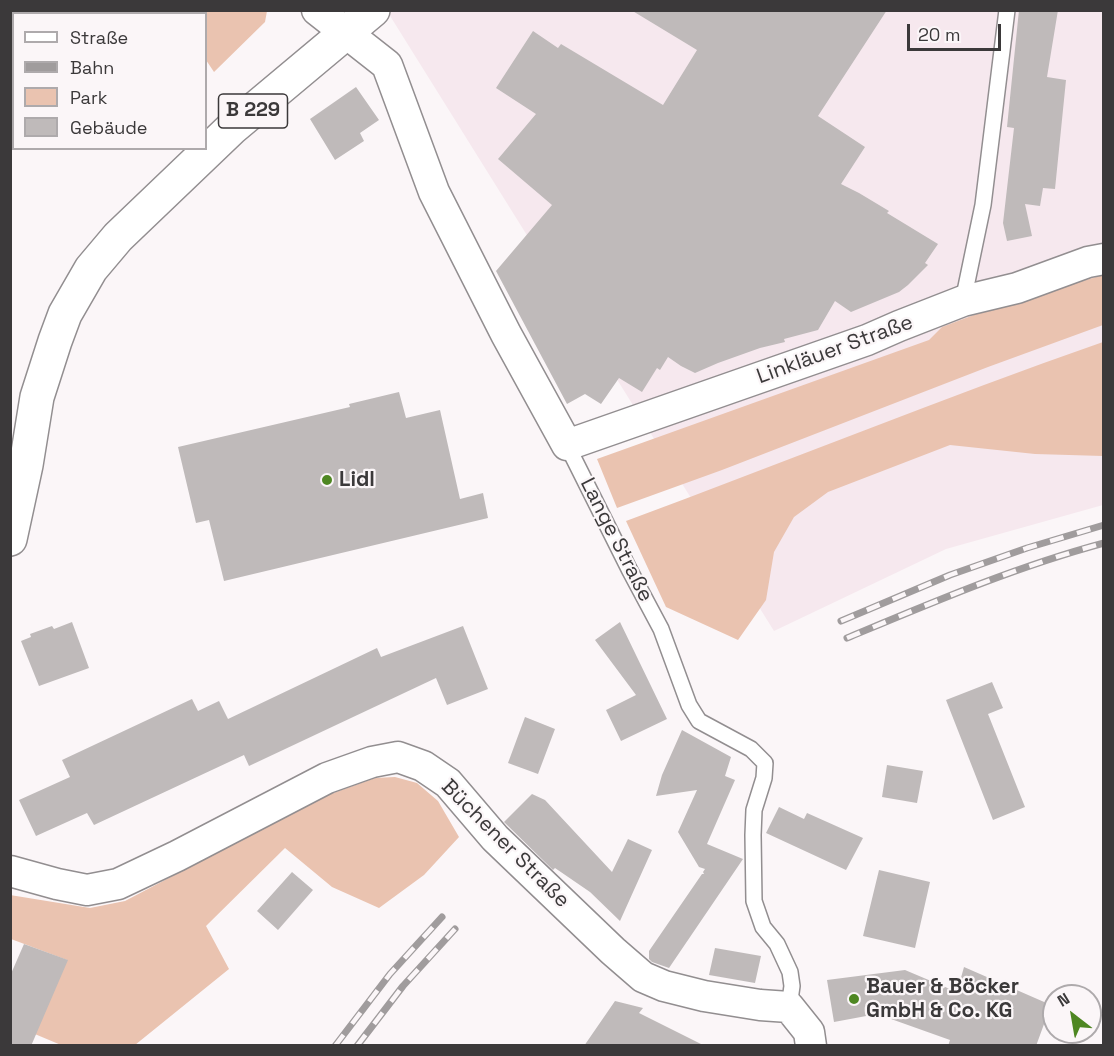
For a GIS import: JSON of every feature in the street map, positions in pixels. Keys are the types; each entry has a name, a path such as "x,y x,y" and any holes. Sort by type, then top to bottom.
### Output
{"main road":[{"name":"B 229","path":"10,539 26,465 37,397 65,314 91,269 118,237 232,128 373,10"}],"street":[{"name":"Lange Straße","path":"317,10 387,65 434,192 506,334 567,445"},
{"name":"Linkläuer Straße","path":"567,445 867,340 963,301 1017,288 1088,262 1104,259"},
{"name":"Büchener Straße","path":"10,871 87,890 118,884 327,778 372,762 398,758 423,766 448,783 495,838 613,951 644,977 664,986 704,996 789,1007"},
{"path":"789,1007 809,1032 811,1046"}],"lane":[{"path":"963,301 983,205 1007,10"},
{"name":"Lange Straße","path":"567,445 661,629 688,705 699,721 751,749 765,763 764,778 754,810 754,901 763,927 777,944 790,972 792,986 789,1007"}],"shaded area":[{"path":"387,11 1103,11 1103,505 946,549 774,631"}],"green space":[{"path":"169,11 267,11 265,22 214,72 207,62 207,12"},
{"path":"1103,275 1103,325 617,508 597,459 929,340 942,327 1003,304"},
{"path":"1103,342 1103,456 1035,454 950,445 828,492 794,517 774,552 766,600 738,640 666,607 626,521 983,385"},
{"path":"395,777 417,783 438,801 459,837 424,875 379,908 332,887 285,848 206,926 229,969 135,1045 61,1045 11,1024 67,960 11,939 10,895 90,908 125,901 325,796 375,778"}],"building":[{"path":"631,10 887,10 818,116 865,147 841,184 889,211 887,213 938,244 925,263 928,265 899,292 851,312 835,301 818,330 784,339 785,342 760,348 695,373 668,357 660,370 657,368 642,392 619,378 601,404 585,394 567,404 496,271 552,205 498,159 536,114 496,88 533,31 558,48 561,44 663,105 697,50"},
{"path":"1019,10 1058,10 1047,77 1066,80 1055,189 1043,188 1040,206 1025,204 1032,236 1007,241 1003,223 1014,128 1007,127"},
{"path":"356,87 379,120 360,133 364,141 335,160 310,119"},
{"name":"Lidl","path":"399,392 406,418 440,410 460,499 483,493 488,518 224,581 209,520 196,523 178,447 350,407 349,404"},
{"path":"72,622 89,668 39,686 21,641 31,637 30,634"},
{"path":"620,622 667,719 621,741 606,710 636,695 595,640"},
{"path":"463,626 488,689 447,705 436,678 249,766 244,755 94,825 87,813 36,836 19,800 70,777 62,760 192,699 198,711 219,701 228,719 377,648 381,657"},
{"path":"992,682 1003,708 988,714 1025,807 993,820 946,700"},
{"path":"525,717 555,729 538,774 508,763"},
{"path":"682,730 731,757 725,776 735,780 707,844 743,859 669,968 652,962 649,959 649,951 704,874 705,869 699,867 678,832 697,790 656,796 662,775"},
{"path":"887,765 923,771 917,803 882,797"},
{"path":"532,794 545,800 612,872 628,839 652,850 620,921 590,892 555,868 553,870 504,822"},
{"path":"779,807 804,819 807,813 863,838 846,870 766,833"},
{"path":"879,870 930,882 915,948 863,936"},
{"path":"292,872 313,890 278,930 257,911"},
{"path":"24,944 68,960 31,1046 10,1046 10,976"},
{"path":"715,948 761,956 755,983 709,975"},
{"path":"964,967 1042,1001 1042,1030 1036,1046 948,1046 950,1040 877,1014 834,1022 827,980 905,970 957,992"},
{"path":"615,1001 643,1008 639,1013 705,1046 584,1046"}],"railway":[{"path":"841,621 950,575 1027,548 1104,525"},
{"path":"847,638 1006,574 1104,543"},
{"path":"335,1046 390,974 442,917"},
{"path":"357,1046 403,986 455,929"}],"place":[{"name":"Lidl","path":"327,480"},
{"name":"Bauer & Böcker GmbH & Co. KG","path":"854,999"}]}
